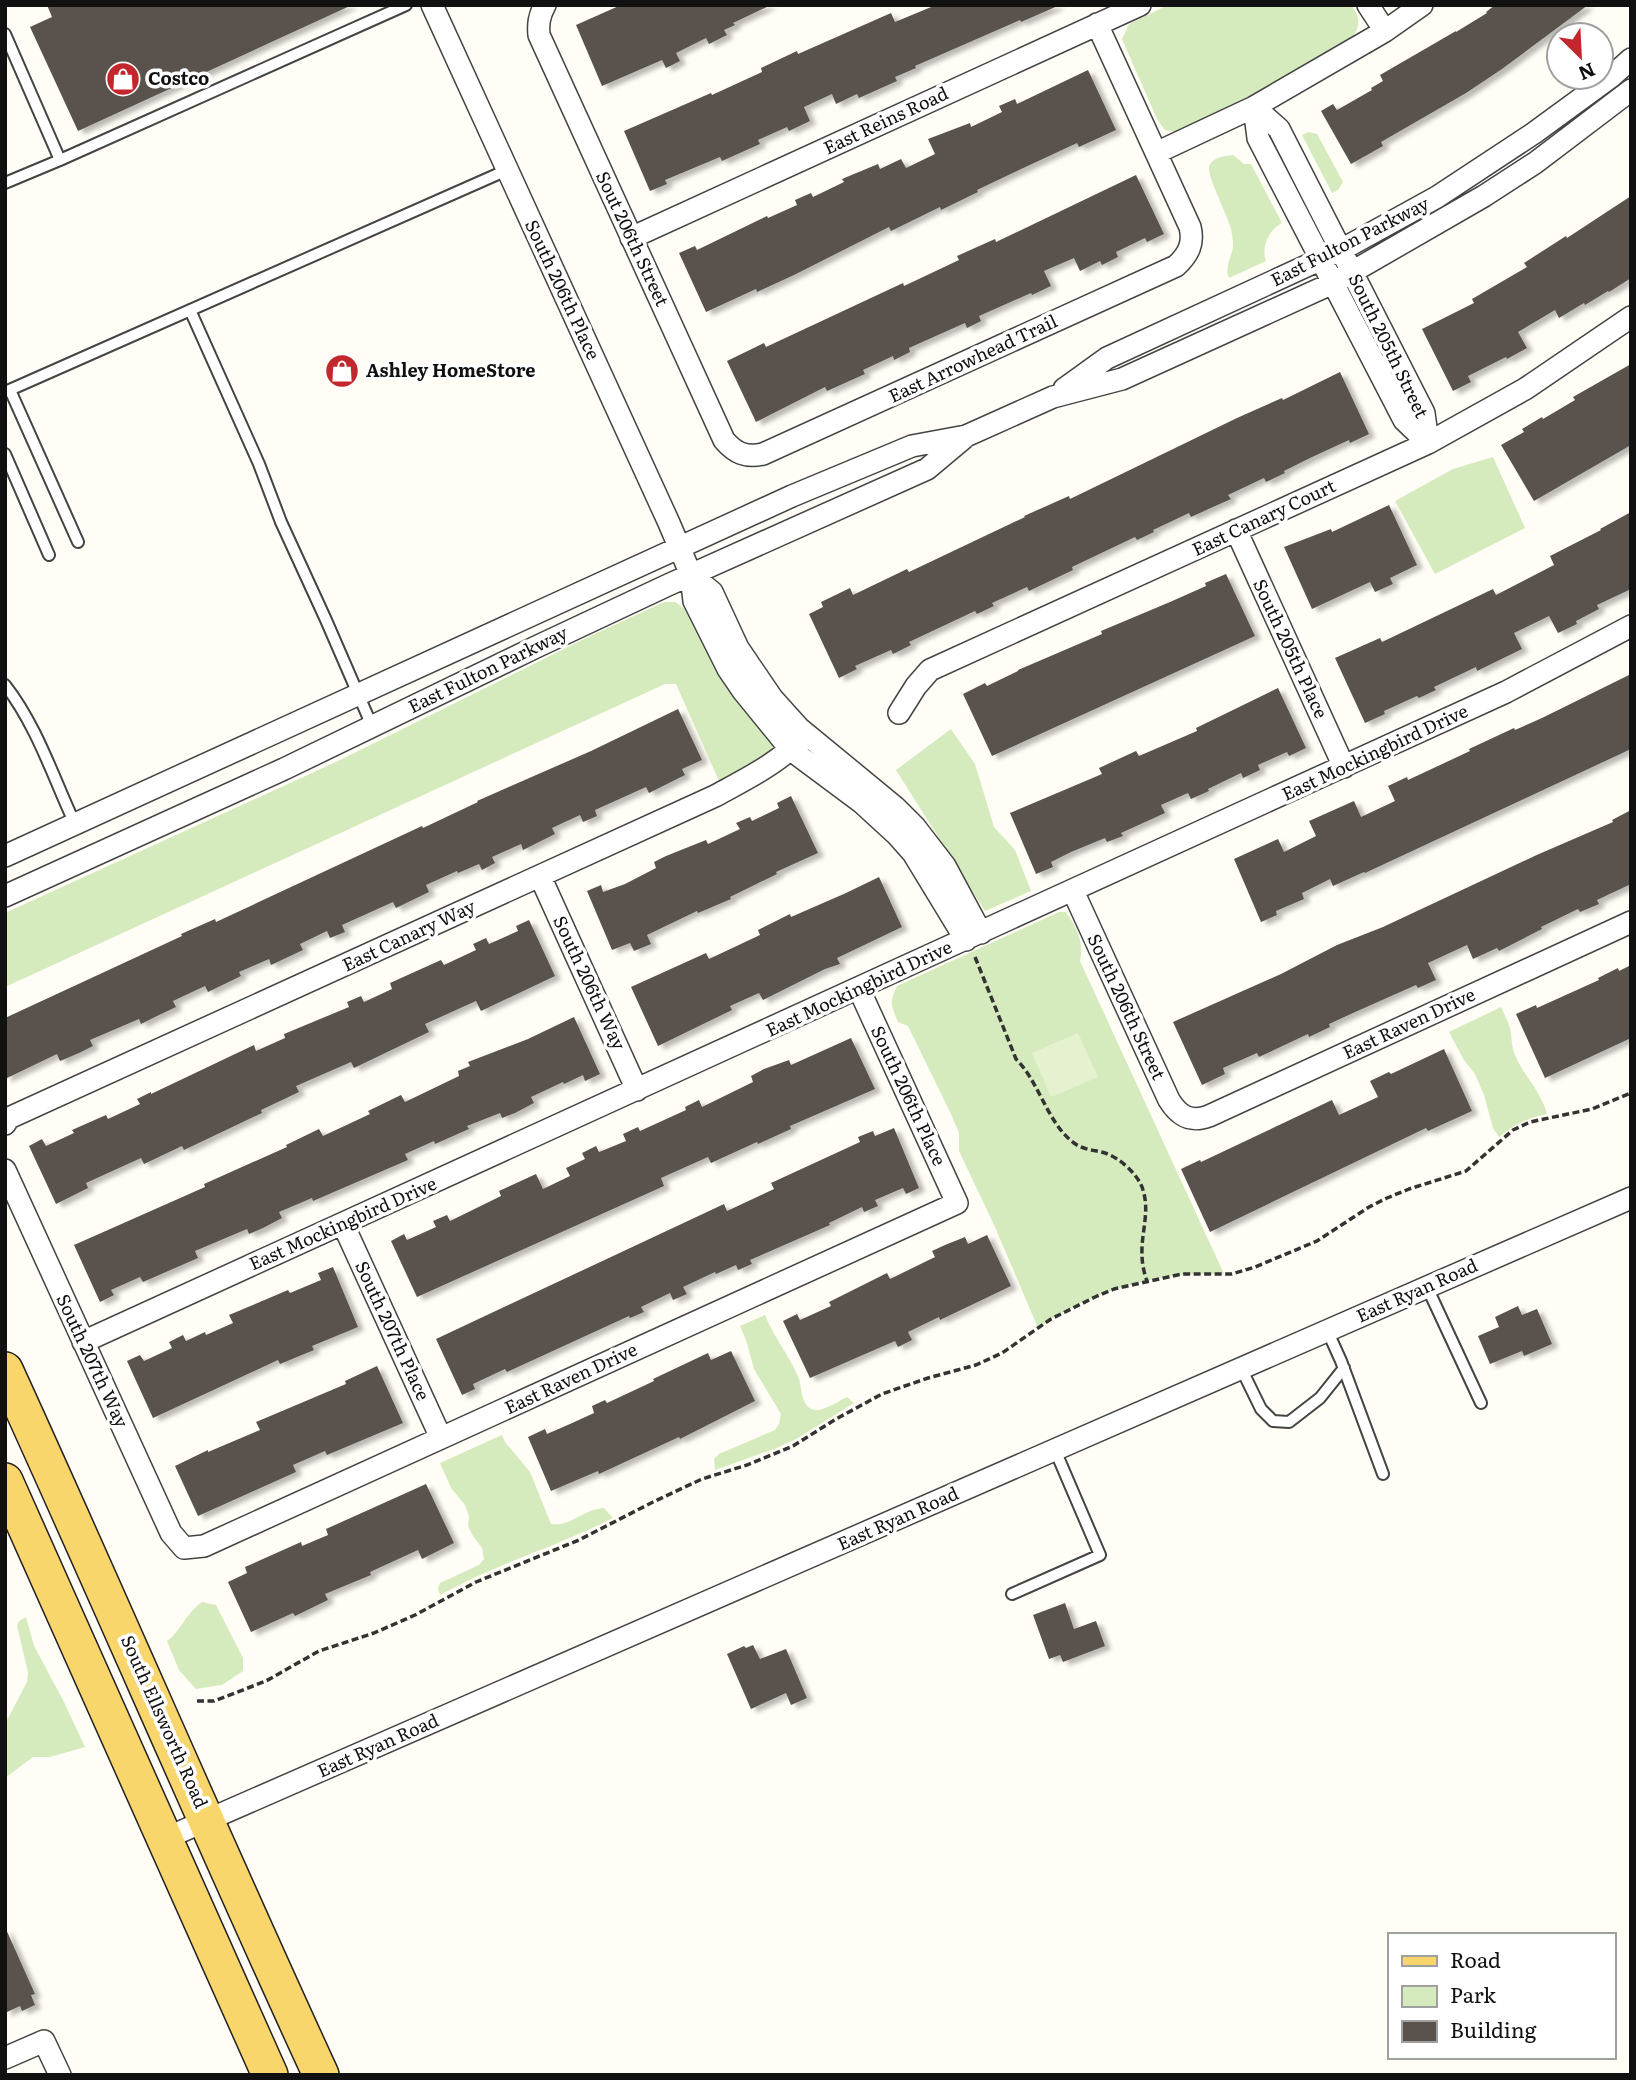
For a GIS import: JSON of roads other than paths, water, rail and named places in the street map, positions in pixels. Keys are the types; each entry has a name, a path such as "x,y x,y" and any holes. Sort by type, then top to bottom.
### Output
{"main road":[{"name":"South Ellsworth Road","path":"5,1370 321,2075"},
{"path":"5,1481 270,2075"},
{"path":"215,1954 251,1986 294,2075"}],"street":[{"name":"South 206th Place","path":"432,5 679,548 691,575 694,601 728,669 757,710 792,750 861,802 897,835 974,936"},
{"name":"East Reins Road","path":"631,238 1140,5"},
{"path":"1368,5 1385,31"},
{"path":"1097,24 1156,153 1254,107 1385,31 1422,5"},
{"name":"Sout 206th Street","path":"542,9 538,24 539,36 724,440 730,448 744,455"},
{"name":"East Fulton Parkway","path":"1053,397 1107,358 1341,250 1463,181 1534,133 1631,59"},
{"name":"East Fulton Parkway","path":"5,856 792,496 912,446 966,436 1053,397 1122,379 1333,283 1484,197 1545,156 1631,90"},
{"name":"South 205th Street","path":"1254,107 1279,129 1424,413 1428,443"},
{"name":"South 205th Street","path":"1254,107 1258,138 1333,283 1404,420 1428,443"},
{"name":"East Arrowhead Trail","path":"744,455 763,454 1176,265 1185,257 1191,244 1190,227 1156,153"},
{"name":"East Canary Court","path":"899,713 930,670 1428,443 1524,389 1631,317"},
{"name":"East Fulton Parkway","path":"5,896 284,769 691,575 927,469 966,436"},
{"name":"South 205th Place","path":"1236,530 1344,767"},
{"name":"South 206th Place","path":"691,575 712,592 738,648 772,698 806,734 895,807 945,866 974,936"},
{"name":"East Mockingbird Drive","path":"83,1342 1519,686 1631,625"},
{"name":"East Canary Way","path":"5,1124 9,1118 715,796 792,750 806,734"},
{"name":"South 206th Way","path":"540,876 638,1090"},
{"name":"South 206th Street","path":"1073,891 1168,1100 1176,1112 1186,1118"},
{"name":"East Raven Drive","path":"1186,1118 1200,1119 1209,1116 1631,922"},
{"name":"South 206th Place","path":"859,989 957,1203"},
{"name":"South 207th Way","path":"5,1170 171,1533 184,1548"},
{"name":"East Ryan Road","path":"164,1839 1631,1198"},
{"name":"East Raven Drive","path":"184,1548 204,1546 957,1203"},
{"name":"South 207th Place","path":"343,1224 441,1438"},
{"path":"5,2058 44,2041 60,2075"}],"lane":[{"path":"5,183 406,5"},
{"path":"5,34 60,160"},
{"path":"78,542 8,391 507,170"},
{"path":"190,310 372,726"},
{"path":"5,454 50,555"},
{"path":"5,685 32,729 75,824"},
{"path":"1427,1287 1481,1403"},
{"path":"1327,1330 1383,1474"},
{"path":"1241,1368 1261,1409 1273,1421 1289,1422 1320,1398 1344,1368"},
{"path":"1012,1594 1100,1555 1055,1450"}],"place":[{"name":"Costco","path":"123,79"},
{"name":"Ashley HomeStore","path":"342,371"}]}
